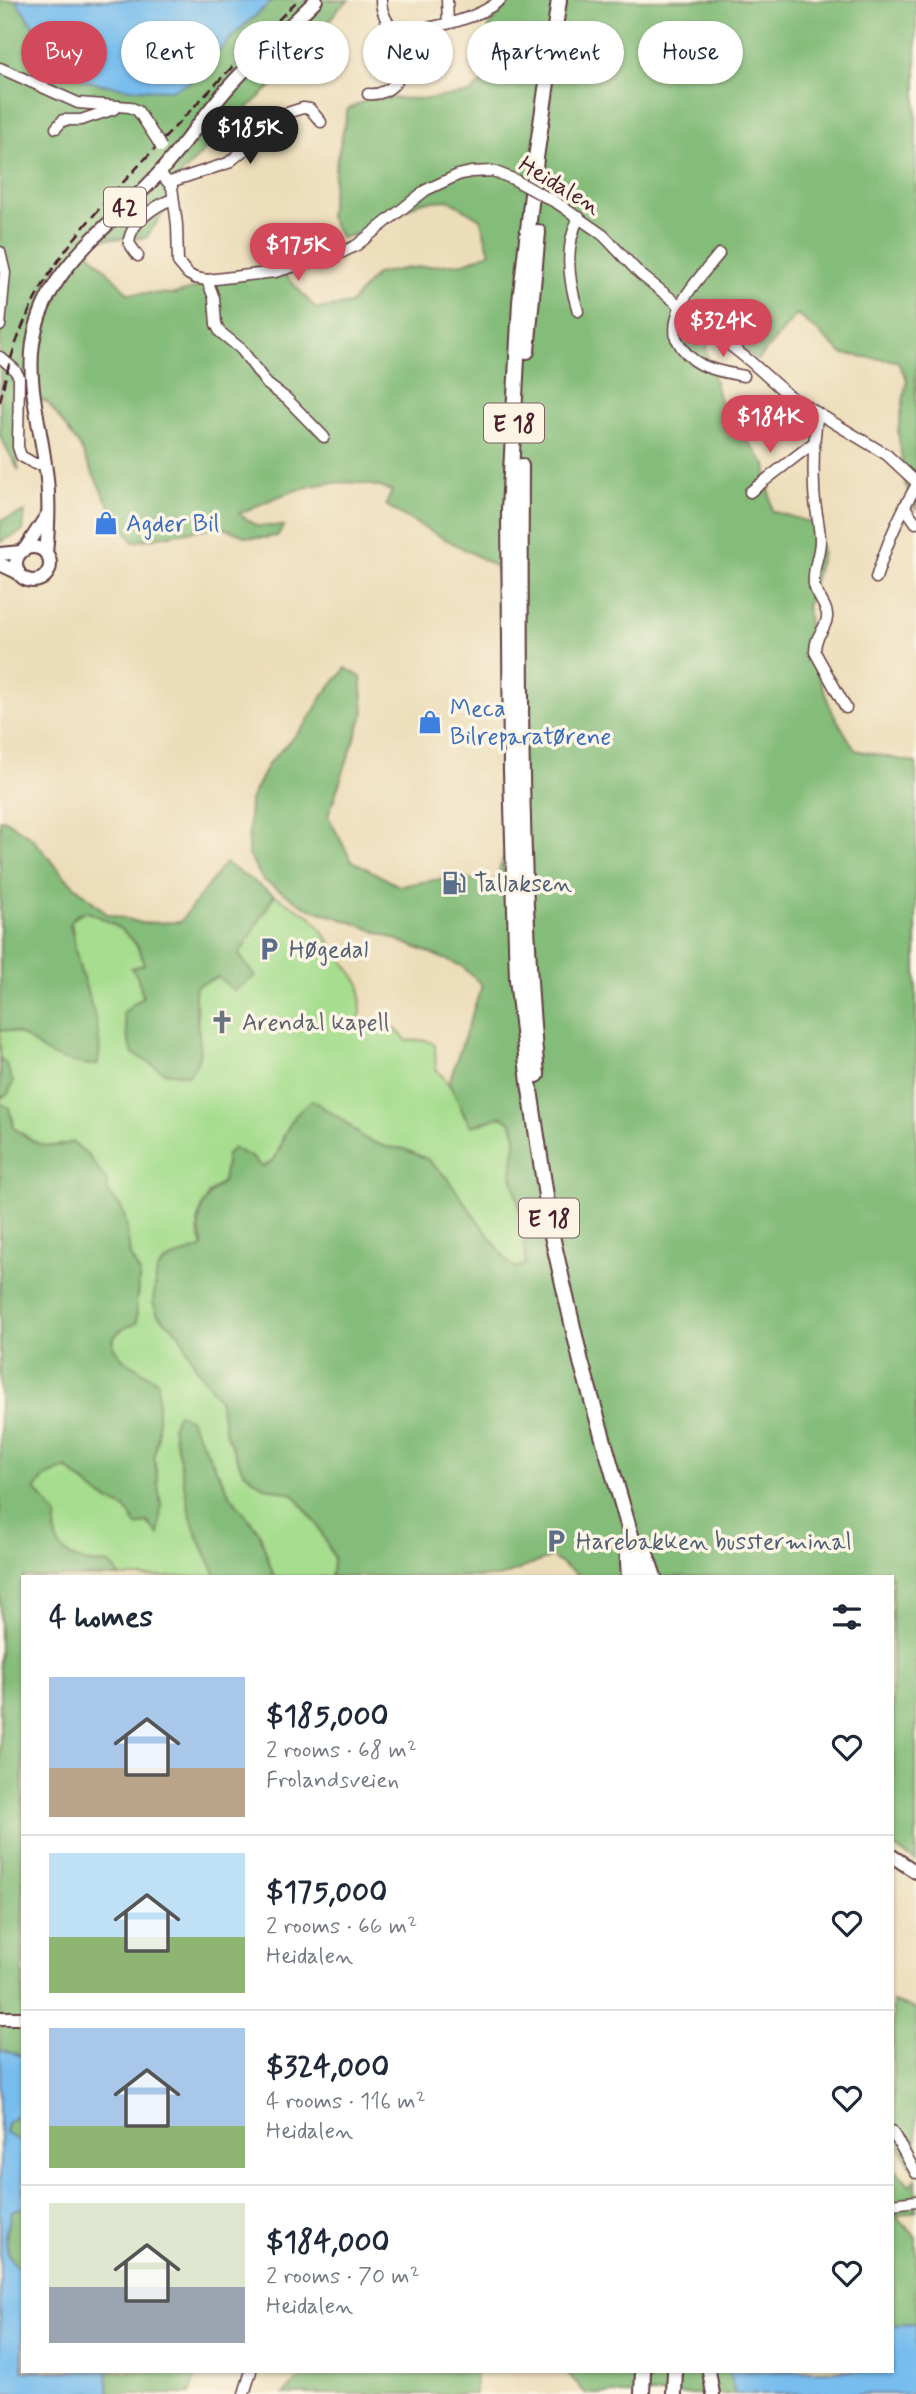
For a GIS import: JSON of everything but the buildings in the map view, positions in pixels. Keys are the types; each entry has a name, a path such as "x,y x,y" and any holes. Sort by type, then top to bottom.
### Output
{"highway":[{"name":"E 18","path":"559,0 536,158 520,302 509,510 511,771 517,979 529,1083 552,1236 581,1362 642,1575"},
{"name":"E 18","path":"567,0 544,159 522,432 523,771 529,980 538,1082 562,1233 589,1359 651,1575"},
{"name":"E 18","path":"614,1480 630,1562 629,1575"},
{"path":"642,2394 643,2373"},
{"path":"674,2394 675,2373"}],"main road":[{"name":"42","path":"0,564 30,581 44,577 50,566 46,553 48,489 32,379 38,320 46,299 66,267 165,177 171,159 228,88 316,0"},
{"path":"19,573 16,562 47,514"},
{"path":"0,554 36,547 46,553"},
{"path":"894,1857 916,1872"},
{"path":"0,2018 21,2018"},
{"path":"707,2373 711,2394"}],"street":[{"path":"381,0 382,11 388,21"},
{"path":"447,0 447,21"},
{"path":"453,21 485,10 500,0"},
{"path":"0,68 78,103 124,106 138,111 171,159"},
{"path":"368,94 386,91 395,84"},
{"path":"56,128 63,120 81,120 124,106"},
{"path":"321,122 310,109 303,108 274,117 260,126 244,150 228,163 165,177 173,199 177,225 178,262 188,275 208,279 214,298 216,324 220,332 241,349 267,384 288,399 324,437"},
{"name":"Heidalen","path":"208,279 275,272 341,253 357,245 426,190 458,175 493,171 513,179 579,217 603,235 640,274 788,394 887,455 916,484"},
{"path":"138,256 129,243 133,228 141,219 173,199"},
{"path":"578,311 569,275 569,247 579,217"},
{"path":"0,252 5,273 0,326"},
{"path":"719,254 680,305 675,332 682,348 698,364 744,376"},
{"path":"0,357 19,377 18,447 21,456 35,464 45,464"},
{"path":"818,414 812,444 814,489 820,531 820,551 814,583 826,610 827,619 815,642 815,652 846,708"},
{"path":"750,492 812,444"},
{"path":"876,578 882,555 916,484"},
{"path":"904,506 916,523"},
{"path":"894,2134 916,2173"},
{"path":"894,2204 916,2201"},
{"path":"244,2394 250,2373"}],"green space":[{"path":"0,0 16,0 30,21 21,21 21,84 107,84 107,74 121,69 121,84 220,84 220,37 234,33 234,84 273,84 181,175 169,205 146,238 94,239 90,253 128,293 174,294 227,280 282,271 316,309 350,304 376,274 464,263 490,253 480,219 449,200 420,202 372,230 341,238 329,217 336,164 348,109 371,98 426,99 471,93 480,84 624,84 624,21 493,21 512,0 916,0 916,510 906,486 898,432 907,379 897,361 843,354 797,314 758,360 713,334 706,349 721,405 766,465 772,511 816,524 822,553 807,605 812,660 832,711 855,750 916,763 916,1861 894,1848 894,1575 576,1575 551,1557 505,1575 331,1575 334,1557 317,1524 293,1494 263,1486 243,1471 226,1434 219,1399 196,1367 179,1333 158,1315 153,1302 157,1270 162,1264 203,1247 199,1228 201,1211 209,1196 223,1182 227,1155 233,1148 251,1157 262,1167 268,1164 276,1156 291,1122 312,1100 365,1139 386,1147 404,1149 427,1159 447,1178 507,1261 516,1268 526,1264 523,1224 512,1174 516,1137 513,1124 503,1116 471,1126 449,1083 482,985 462,966 360,925 308,908 263,880 248,854 250,800 268,764 306,724 324,694 346,668 361,677 364,712 328,816 351,860 399,886 441,879 495,881 511,838 507,620 496,567 386,505 392,491 352,482 332,483 295,491 239,514 257,526 284,526 277,536 247,537 219,526 133,542 104,496 80,447 48,403 29,393 14,409 19,471 0,436"},
{"path":"273,0 349,0 330,21 249,21"},
{"path":"25,512 23,531 0,542 0,521"},
{"path":"4,819 32,838 68,880 107,914 142,923 180,922 225,863 274,895 239,955 255,976 234,991 218,977 196,986 199,1052 197,1062 189,1075 164,1072 133,1053 123,1013 143,997 138,978 131,968 144,965 142,955 124,932 88,912 78,915 70,924 97,1027 97,1065 62,1059 44,1051 19,1034 0,1030 0,820"},
{"path":"274,895 312,917 360,984 361,1013 355,1028 383,1021 393,1026 407,1041 426,1040 435,1045 436,1069 453,1091 464,1116 478,1125 503,1116 512,1124 516,1137 512,1174 523,1224 526,1264 516,1268 507,1261 447,1178 427,1159 404,1149 386,1147 365,1139 312,1100 289,1127 273,1160 262,1167 251,1157 208,1194 198,1217 198,1232 203,1247 162,1264 153,1302 158,1315 179,1333 196,1367 219,1399 226,1434 243,1471 263,1486 293,1494 317,1524 334,1558 331,1575 273,1575 259,1532 230,1495 190,1420 172,1427 194,1524 216,1575 118,1575 114,1567 97,1565 65,1553 55,1537 57,1516 35,1489 45,1477 66,1468 99,1495 126,1509 137,1526 147,1522 158,1534 154,1456 158,1435 158,1382 122,1358 113,1347 114,1337 122,1329 137,1323 136,1301 139,1290 135,1264 130,1256 126,1222 121,1207 73,1142 55,1146 42,1145 14,1128 13,1118 0,1103 0,1098 3,1097 5,1063 0,1060 0,1030 23,1036 43,1050 77,960 71,921 84,911 104,918 122,930 137,946 144,965 132,968 143,997 132,1005 149,1062 164,1072 198,1060 198,1014 194,996 196,985 218,977 255,976 239,955"},
{"path":"0,1060 5,1062 13,1082 8,1094 0,1098"},
{"path":"0,1103 9,1108 14,1128 29,1139 48,1146 73,1142 87,1154 106,1180 109,1194 121,1207 126,1222 130,1256 140,1273 136,1301 137,1323 122,1329 114,1337 113,1346 122,1358 158,1382 158,1435 154,1456 161,1505 159,1535 147,1522 137,1526 126,1509 99,1495 66,1468 45,1477 35,1489 57,1516 55,1537 64,1551 87,1563 109,1564 118,1575 21,1575 21,2055 0,2050"},
{"path":"178,1413 190,1420 230,1495 259,1532 273,1575 216,1575 191,1517 172,1427"},
{"path":"894,2002 916,2009 916,2174 894,2138"},
{"path":"21,2112 21,2143 5,2132 7,2123"},
{"path":"894,2168 910,2185 916,2178 916,2211 896,2216 916,2237 916,2324 894,2325"},
{"path":"21,2208 21,2274 7,2246 7,2231 12,2211"},
{"path":"107,2373 196,2373 190,2394 109,2394"},
{"path":"305,2373 476,2373 475,2394 283,2394"},
{"path":"568,2373 730,2373 735,2394 586,2394"}],"water":[{"path":"16,0 273,0 249,21 234,21 234,35 220,50 220,21 121,21 121,84 187,84 170,90 131,89 102,84 107,84 107,21 30,21"},
{"path":"0,2050 21,2055 21,2112 7,2123 5,2132 21,2143 21,2208 12,2211 5,2235 8,2254 21,2274 21,2373 107,2373 109,2394 7,2394 0,2388"},
{"path":"916,2324 916,2394 735,2394 730,2373 894,2373 894,2325"}],"railway":[{"path":"0,402 10,360 24,324 39,291 58,261 103,205 298,0"}],"place":[{"name":"Agder Bil","path":"106,523"},
{"name":"Meca Bilreparatørene","path":"430,722"},
{"name":"Tallaksen","path":"454,883"},
{"name":"Høgedal","path":"269,949"},
{"name":"Arendal kapell","path":"222,1022"},
{"name":"Harebakken bussterminal","path":"556,1541"}]}
